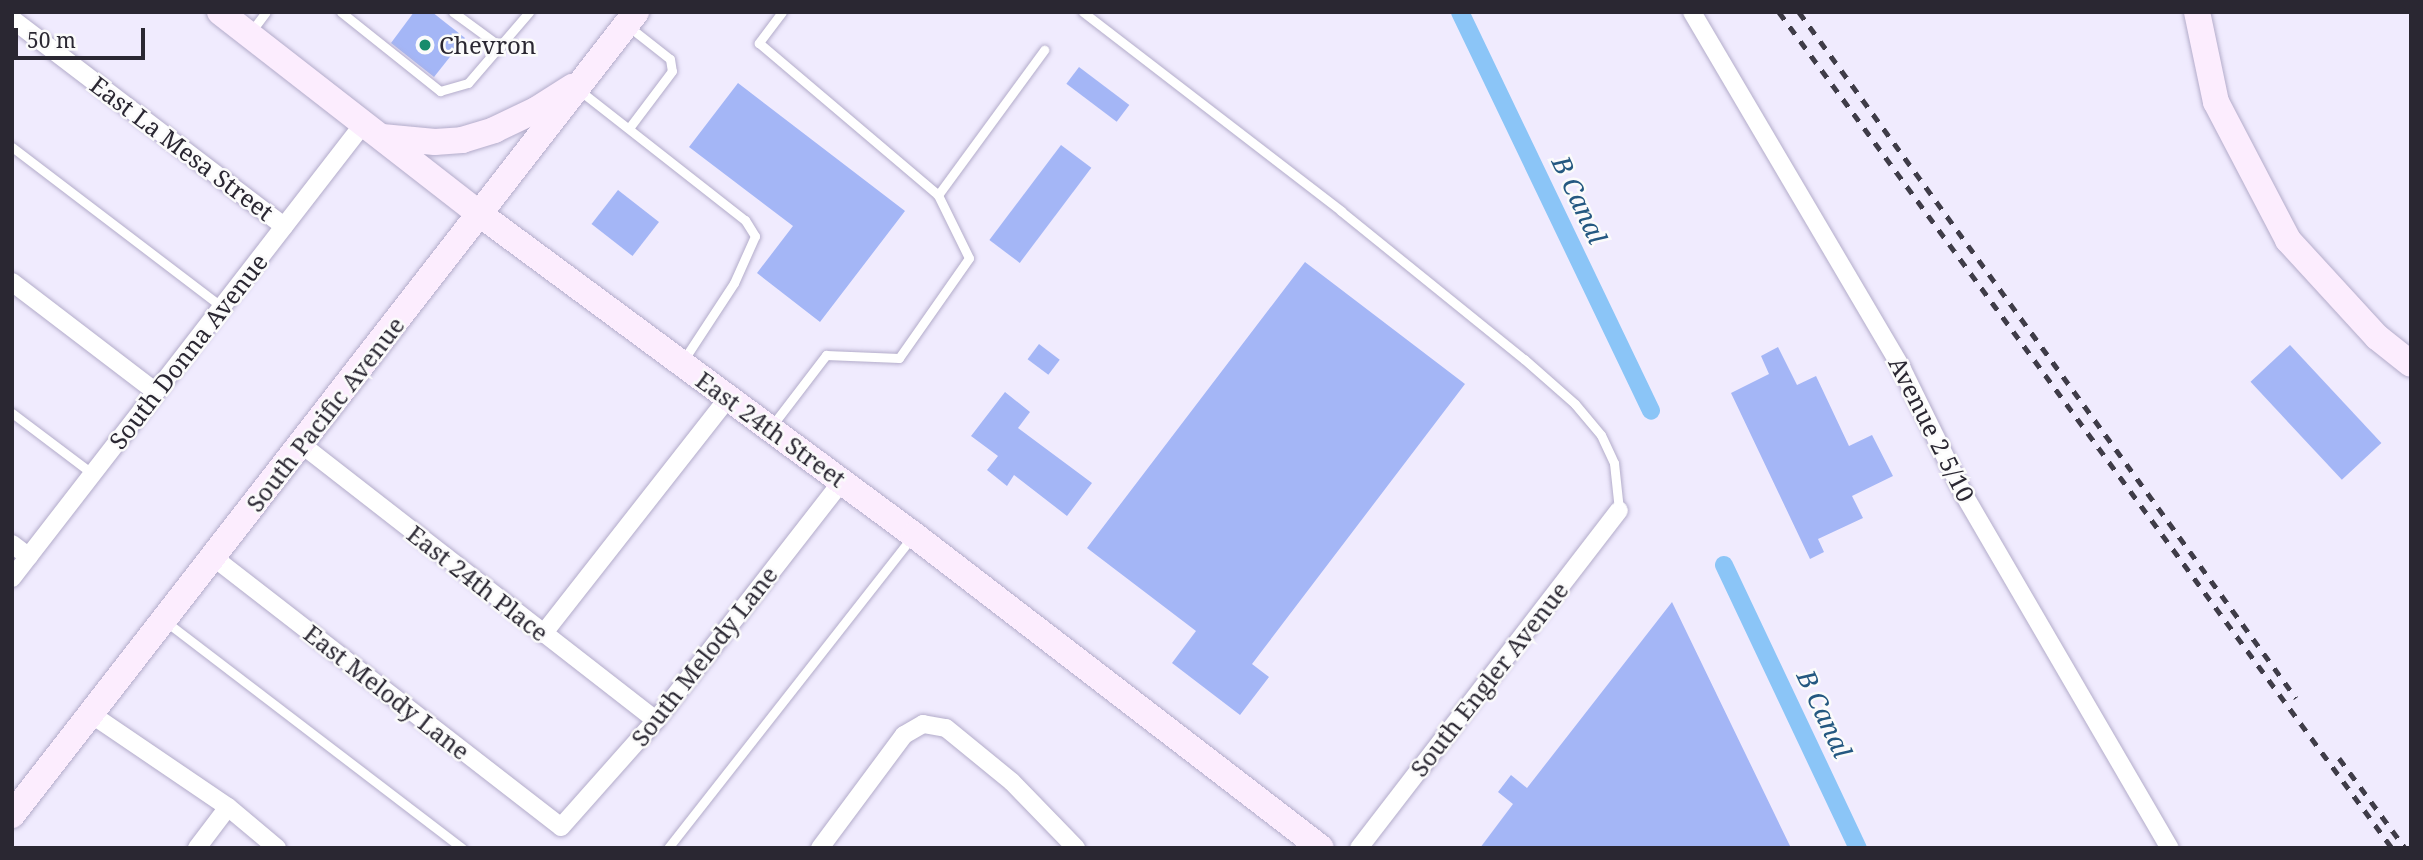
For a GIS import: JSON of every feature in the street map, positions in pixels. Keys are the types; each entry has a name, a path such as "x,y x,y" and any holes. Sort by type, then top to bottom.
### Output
{"main road":[{"name":"East 24th Street","path":"220,12 481,215 915,535 1321,848"},
{"path":"2197,12 2216,102 2288,240 2376,337 2411,364"},
{"name":"South Pacific Avenue","path":"12,816 632,19"},
{"path":"373,130 435,142 462,140 494,130 583,83"}],"street":[{"name":"Avenue 2 5/10","path":"1692,12 1902,369 1964,492 2170,848"},
{"name":"East La Mesa Street","path":"12,19 284,226"},
{"name":"South Donna Avenue","path":"12,578 284,226 373,130"},
{"path":"12,282 156,391"},
{"path":"543,634 728,398"},
{"name":"East 24th Place","path":"301,444 656,720"},
{"name":"South Melody Lane","path":"561,827 656,720 842,481"},
{"name":"South Engler Avenue","path":"1359,848 1619,510"},
{"path":"12,544 29,557"},
{"name":"East Melody Lane","path":"213,556 561,827"},
{"path":"91,714 228,807 277,848"},
{"path":"820,848 904,736 923,724 946,728 1012,782 1076,848"},
{"path":"197,848 228,807"}],"lane":[{"path":"248,34 266,12"},
{"path":"341,12 440,91 468,83 530,12"},
{"path":"453,12 500,47"},
{"path":"769,428 826,355 899,358 969,258 938,195 759,43 782,12"},
{"path":"1083,12 1341,211 1524,359 1575,404 1601,435 1614,463 1619,510"},
{"path":"629,128 672,71 670,59 632,19"},
{"path":"938,195 1044,50"},
{"path":"583,83 629,128 746,220 755,236 734,284 681,364"},
{"path":"12,147 222,307"},
{"path":"12,413 93,474"},
{"path":"668,848 915,535"},
{"path":"164,620 461,848"}],"building":[{"path":"414,12 432,12 465,38 434,77 391,43"},
{"path":"1079,67 1129,105 1117,122 1066,84"},
{"path":"738,83 905,211 820,322 757,273 793,226 689,147"},
{"path":"1061,145 1091,168 1020,263 989,240"},
{"path":"618,190 659,222 633,256 592,224"},
{"path":"1305,262 1465,384 1252,664 1269,677 1240,715 1172,663 1196,631 1087,548"},
{"path":"1039,344 1060,360 1048,375 1028,359"},
{"path":"2290,345 2381,443 2342,480 2251,382"},
{"path":"1778,347 1797,385 1816,376 1849,446 1872,435 1893,476 1852,496 1863,518 1818,539 1824,552 1810,559 1731,393 1769,374 1761,356"},
{"path":"1005,392 1030,412 1018,428 1092,483 1067,516 1014,475 1007,486 987,470 998,456 971,436"},
{"path":"1672,602 1791,848 1480,848 1513,804 1498,792 1511,775 1527,788"}],"waterway":[{"name":"B Canal","path":"1460,12 1651,411"},
{"name":"B Canal","path":"1724,565 1858,848"}],"railway":[{"path":"1779,12 2392,848"},
{"path":"1799,12 2296,698"},
{"path":"2339,758 2405,848"}],"place":[{"name":"Chevron","path":"425,45"}]}
